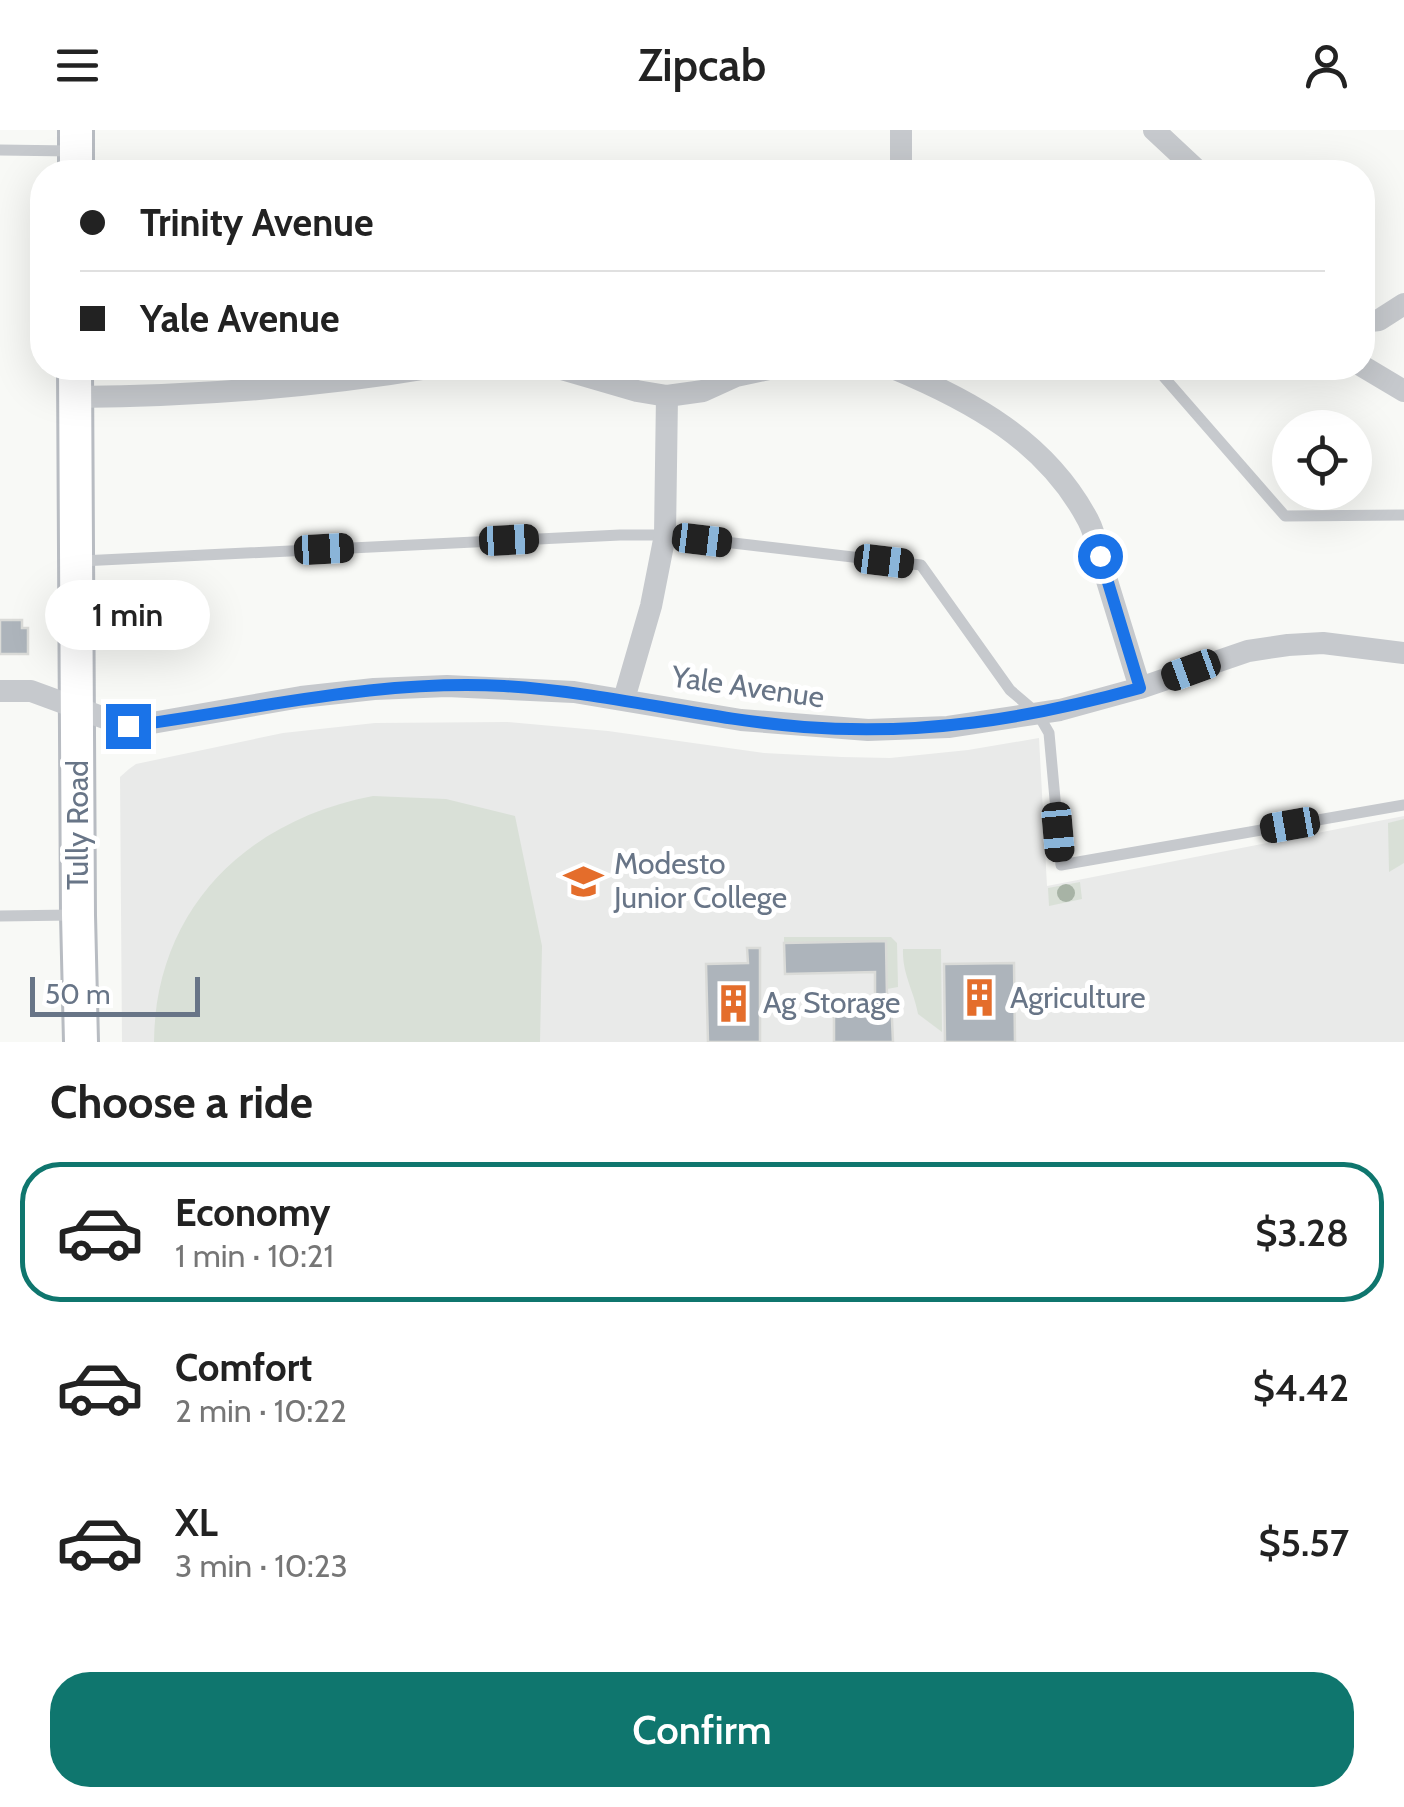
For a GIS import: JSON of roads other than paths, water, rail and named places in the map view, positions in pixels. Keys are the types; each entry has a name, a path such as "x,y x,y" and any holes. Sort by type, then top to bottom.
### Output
{"main road":[{"name":"Tully Road","path":"75,382 81,1042"}],"street":[{"path":"900,130 901,160"},
{"path":"1154,130 1186,160"},
{"path":"1375,320 1404,304"},
{"path":"1375,374 1404,392"},
{"path":"75,382 234,392 352,380"},
{"path":"599,380 667,396 702,391 727,380"},
{"path":"919,380 981,408 1020,437 1073,496 1090,523 1140,688"},
{"path":"624,698 651,606 666,536 667,396"},
{"name":"Yale Avenue","path":"0,691 30,691 128,726 374,689 501,686 624,698 740,720 868,730 948,727 1038,714 1140,688 1248,652 1288,645 1323,643 1404,653"}],"lane":[{"path":"0,150 76,151"},
{"path":"1166,380 1285,516 1404,516"},
{"path":"76,562 666,536 921,566 1010,690 1038,714 1049,733 1061,865 1404,805"},
{"path":"0,916 78,916"}],"place":[{"name":"Modesto Junior College","path":"584,881"},
{"name":"Agriculture","path":"980,998"},
{"name":"Ag Storage","path":"733,1003"}]}
